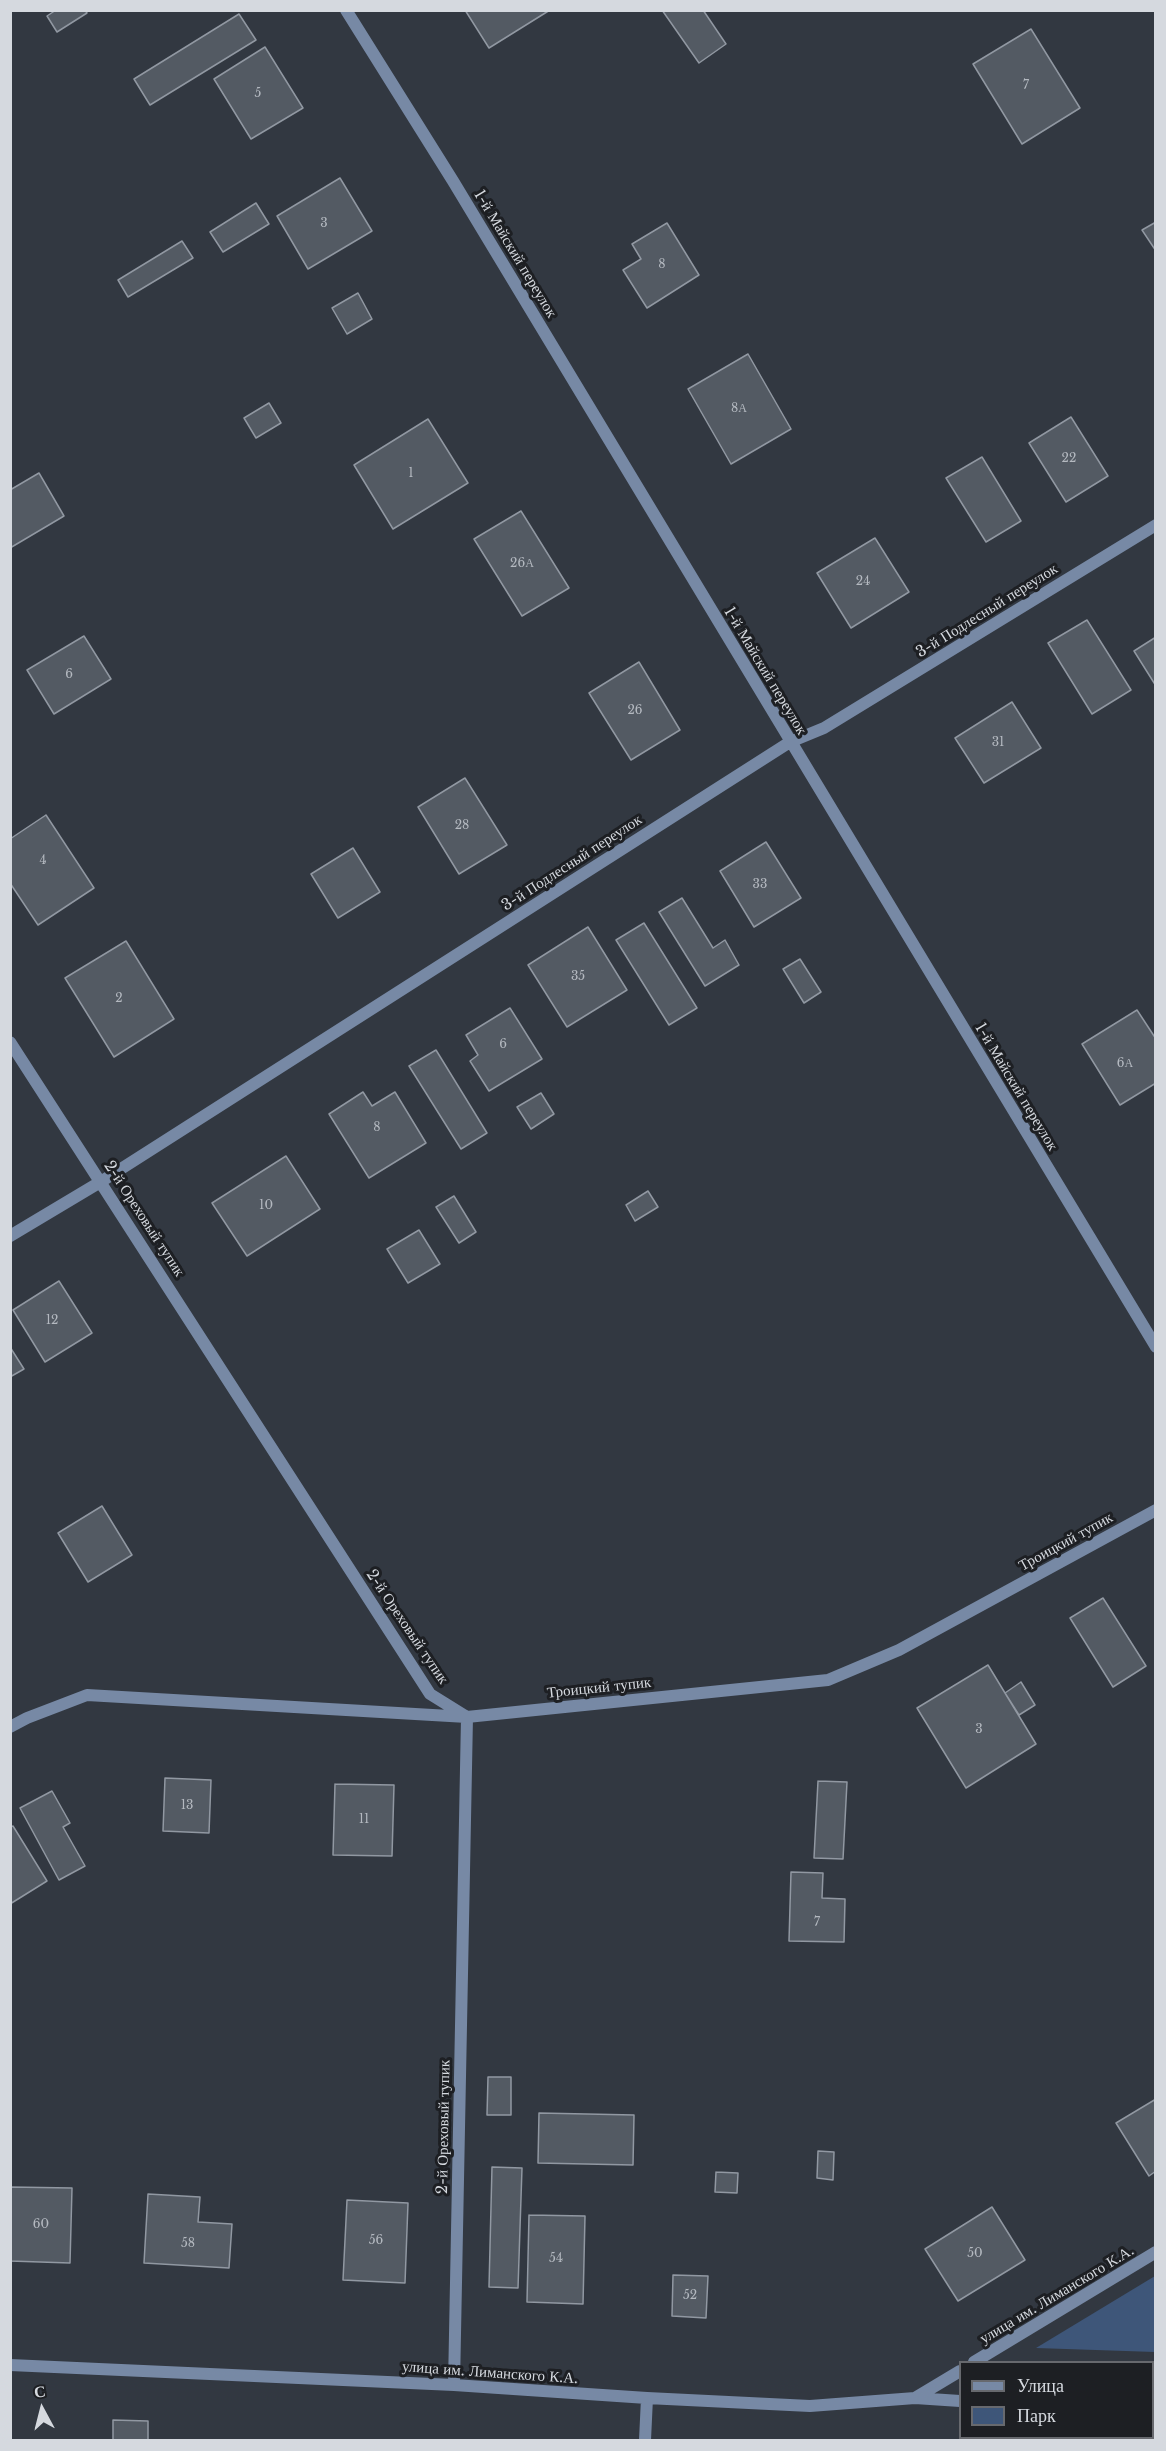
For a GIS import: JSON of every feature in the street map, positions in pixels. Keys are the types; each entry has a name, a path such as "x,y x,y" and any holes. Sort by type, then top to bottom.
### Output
{"street":[{"name":"1-й Майский переулок","path":"346,10 453,181 1155,1347"},
{"name":"3-й Подлесный переулок","path":"10,1236 102,1181 790,742 824,728 1155,525"},
{"name":"2-й Ореховый тупик","path":"10,1042 102,1181 430,1694 467,1717 454,2385"},
{"name":"Троицкий тупик","path":"10,1727 87,1695 467,1717 828,1680 899,1650 1155,1510"},
{"name":"улица им. Лиманского К.А.","path":"976,2361 1155,2252"},
{"name":"улица им. Лиманского К.А.","path":"10,2365 454,2385 810,2406 915,2398 959,2371"},
{"path":"645,2440 647,2398"},
{"path":"915,2398 959,2401"}],"green space":[{"path":"1155,2276 1155,2352 1036,2348"}],"building":[{"path":"56,10 85,10 87,13 57,32 47,16"},
{"path":"465,10 550,10 489,48"},
{"path":"662,10 703,10 726,44 699,63"},
{"path":"239,14 256,40 150,105 134,79"},
{"path":"1031,29 1080,108 1022,144 973,64"},
{"path":"265,47 303,108 251,139 214,79"},
{"path":"340,178 372,231 308,269 277,216"},
{"path":"256,203 269,224 223,252 210,232"},
{"path":"1156,222 1156,251 1142,230"},
{"path":"667,223 699,275 647,308 623,270 641,259 632,244"},
{"path":"182,241 193,258 128,297 118,280"},
{"path":"358,293 372,319 347,334 332,308"},
{"path":"748,354 791,429 731,464 688,389"},
{"path":"269,403 281,423 256,438 244,418"},
{"path":"1071,417 1108,476 1066,502 1029,443"},
{"path":"428,419 468,483 393,529 354,465"},
{"path":"982,457 1021,521 986,542 946,478"},
{"path":"39,473 64,516 10,548 10,490"},
{"path":"521,511 569,588 522,616 474,539"},
{"path":"875,538 909,592 851,628 817,573"},
{"path":"1087,620 1131,690 1092,714 1048,643"},
{"path":"84,636 111,679 54,714 27,670"},
{"path":"1156,637 1156,686 1134,651"},
{"path":"639,662 680,730 631,760 589,693"},
{"path":"1012,702 1041,748 984,783 955,738"},
{"path":"465,778 507,845 459,874 418,807"},
{"path":"46,815 94,888 38,925 10,883 10,839"},
{"path":"766,842 801,898 754,927 720,871"},
{"path":"353,848 380,892 338,918 311,874"},
{"path":"682,898 713,948 725,940 739,965 705,986 659,912"},
{"path":"644,923 697,1008 669,1025 616,940"},
{"path":"588,927 627,990 567,1027 528,965"},
{"path":"126,941 174,1019 114,1057 65,978"},
{"path":"800,959 821,992 804,1003 783,969"},
{"path":"510,1008 542,1059 489,1091 470,1061 478,1055 466,1035"},
{"path":"1137,1010 1156,1039 1156,1083 1120,1105 1082,1044"},
{"path":"436,1050 487,1133 461,1149 409,1066"},
{"path":"363,1092 372,1106 395,1092 426,1143 369,1178 329,1114"},
{"path":"541,1093 554,1114 531,1129 517,1107"},
{"path":"286,1156 320,1209 247,1256 212,1203"},
{"path":"648,1191 658,1207 635,1221 626,1205"},
{"path":"454,1196 476,1232 459,1243 436,1207"},
{"path":"419,1230 440,1264 408,1283 387,1249"},
{"path":"59,1281 92,1333 45,1362 13,1310"},
{"path":"10,1347 24,1369 10,1377"},
{"path":"102,1506 132,1555 88,1582 58,1533"},
{"path":"1103,1598 1146,1666 1113,1687 1070,1618"},
{"path":"988,1665 1036,1744 966,1788 917,1708"},
{"path":"1021,1682 1035,1705 1019,1715 1005,1693"},
{"path":"165,1778 211,1780 209,1833 163,1831"},
{"path":"818,1781 847,1782 843,1859 814,1858"},
{"path":"335,1784 394,1785 392,1856 333,1855"},
{"path":"52,1791 70,1823 63,1827 85,1866 59,1880 20,1808"},
{"path":"13,1826 47,1881 10,1904 10,1827"},
{"path":"791,1872 823,1873 822,1898 845,1899 844,1942 789,1941"},
{"path":"488,2077 511,2077 511,2115 487,2115"},
{"path":"1156,2099 1156,2171 1149,2176 1116,2123"},
{"path":"539,2113 634,2115 633,2165 538,2163"},
{"path":"818,2151 834,2152 833,2180 817,2178"},
{"path":"492,2167 522,2168 518,2288 489,2287"},
{"path":"716,2172 738,2173 737,2193 715,2192"},
{"path":"10,2187 72,2188 70,2263 10,2261"},
{"path":"148,2194 200,2197 198,2222 232,2224 229,2268 144,2263"},
{"path":"347,2200 408,2203 405,2283 343,2280"},
{"path":"992,2207 1025,2260 958,2301 925,2249"},
{"path":"529,2215 585,2216 583,2304 527,2302"},
{"path":"673,2275 708,2276 706,2318 672,2316"},
{"path":"113,2420 148,2421 148,2440 113,2440"}]}
